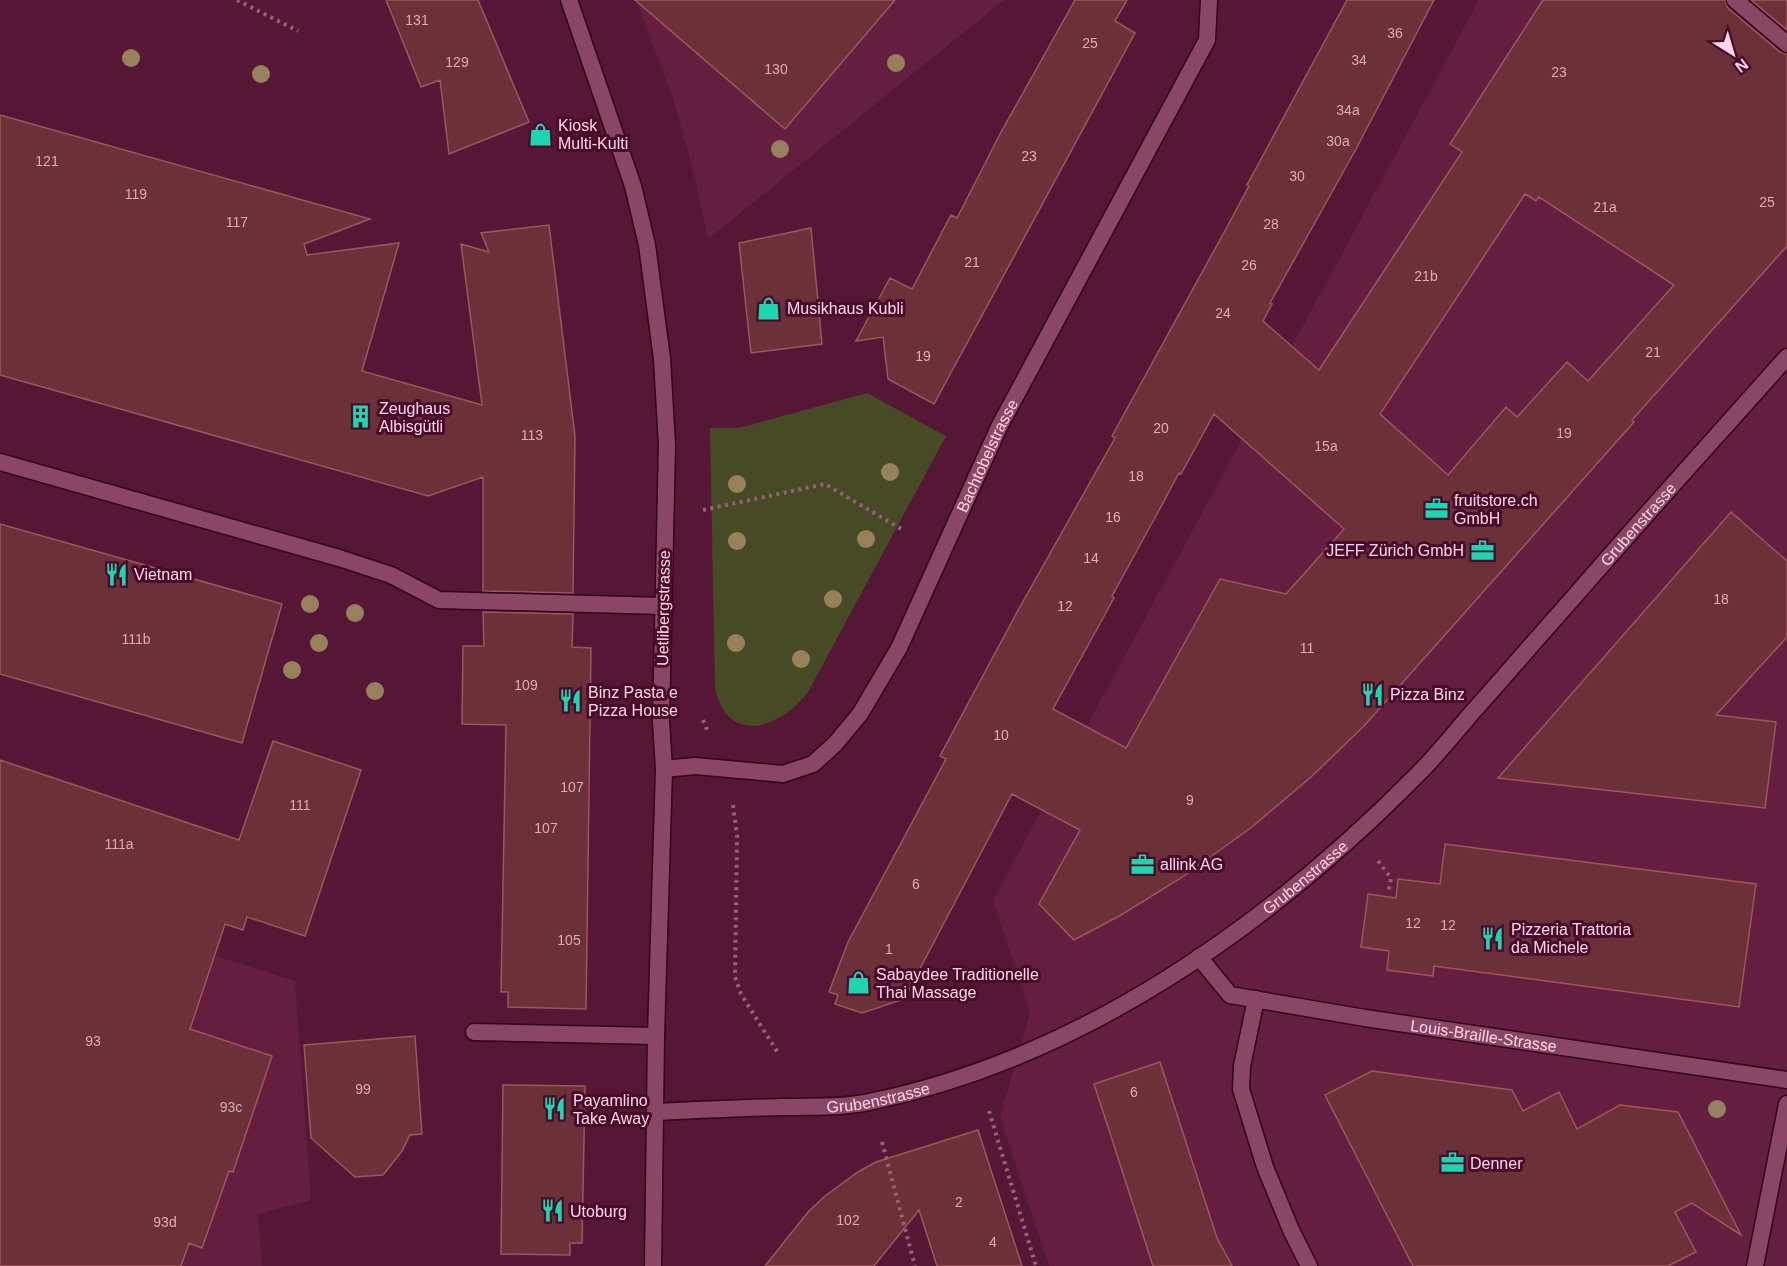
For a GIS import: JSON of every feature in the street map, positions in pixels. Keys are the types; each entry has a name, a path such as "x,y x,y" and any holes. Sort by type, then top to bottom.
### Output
{"street":[{"name":"Uetlibergstrasse","path":"569,0 633,186 647,245 662,359 667,445 661,721 664,769 656,1036 653,1266"},
{"name":"Bachtobelstrasse","path":"664,769 695,766 783,774 813,764 835,744 860,714 898,648 999,427 1207,40 1209,0"},
{"path":"1735,0 1787,44"},
{"name":"Grubenstrasse","path":"655,1112 841,1105 864,1103 908,1093 1026,1053 1123,1004 1199,957 1311,873 1422,770 1787,357"},
{"path":"0,462 339,558 391,575 440,600 663,606"},
{"name":"Louis-Braille-Strasse","path":"1199,957 1230,995 1365,1018 1787,1080"},
{"path":"1256,999 1242,1065 1241,1089 1265,1167 1291,1230 1309,1266"},
{"path":"474,1032 656,1036"},
{"path":"1755,1266 1787,1104"}],"path":[{"path":"237,0 298,31"},
{"path":"703,510 825,484 903,530"},
{"path":"704,720 732,804 737,836 735,977 741,994 778,1053"},
{"path":"1377,860 1391,878 1388,894"},
{"path":"989,1111 1036,1266"},
{"path":"882,1142 915,1266"}],"shaded area":[{"path":"636,0 1004,0 708,239 695,178 673,98"},
{"path":"1479,0 1787,0 1787,1266 1049,1266 1000,1116 1030,1014 993,900"},
{"path":"0,888 295,981 311,1200 258,1214 262,1266 0,1266"}],"green space":[{"path":"867,393 946,436 808,692 784,715 756,726 743,725 731,719 722,707 715,688 710,428 739,428"}],"building":[{"path":"386,0 478,0 529,122 449,154 440,80 421,87"},
{"path":"635,0 895,0 785,129"},
{"path":"1075,0 1127,0 1115,21 1135,33 934,404 888,379 883,337 856,341 890,278 912,289 951,215 957,218 1000,134"},
{"path":"1347,0 1434,0 1356,149 1270,303 1272,304 1263,321 1319,370 1462,152 1450,144 1543,0 1725,0 1728,8 1780,52 1787,54 1787,246 1364,726 1311,777 1252,827 1181,878 1121,915 1074,940 1039,904 1080,830 1012,794 904,999 862,1013 835,1004 838,995 829,992 848,942 946,759 940,756 1016,614 1115,438 1112,436 1227,227 1249,186 1247,185","holes":["1525,194 1536,201 1539,197 1674,285 1588,381 1567,362 1517,417 1506,407 1448,475 1380,414","1214,414 1344,529 1286,594 1220,579 1126,748 1053,709 1179,473 1181,474"]},
{"path":"1751,0 1787,0 1787,30"},
{"path":"0,115 370,219 304,244 307,255 399,243 362,371 482,405 461,244 489,252 481,233 549,225 575,436 573,593 483,591 483,477 428,496 0,375"},
{"path":"811,228 822,344 751,353 739,243"},
{"path":"1731,512 1787,561 1787,637 1716,715 1776,722 1765,808 1498,778"},
{"path":"0,524 282,604 242,743 0,674"},
{"path":"483,612 573,614 572,647 591,648 586,1009 508,1007 508,992 501,992 506,725 462,724 463,646 484,646"},
{"path":"273,741 361,770 305,936 247,917 243,930 225,924 190,1029 272,1056 233,1172 229,1171 202,1248 189,1243 181,1266 0,1266 0,760 239,840"},
{"path":"1445,844 1756,884 1739,1007 1434,966 1433,976 1387,970 1389,951 1361,947 1368,894 1396,898 1398,879 1440,884"},
{"path":"415,1036 422,1134 410,1135 402,1151 383,1175 355,1177 311,1138 304,1045"},
{"path":"1160,1062 1217,1238 1232,1266 1153,1266 1094,1084"},
{"path":"1372,1071 1512,1090 1523,1111 1559,1092 1577,1129 1620,1105 1678,1112 1741,1235 1692,1203 1675,1212 1696,1252 1668,1266 1413,1266 1325,1095"},
{"path":"503,1085 585,1086 582,1243 570,1243 570,1255 501,1254"},
{"path":"978,1130 1022,1266 937,1266 919,1210 874,1266 765,1266 808,1212 825,1196 858,1172 876,1162"}],"place":[{"name":"Kiosk Multi-Kulti","path":"540,134"},
{"name":"Musikhaus Kubli","path":"769,308"},
{"name":"Zeughaus Albisgütli","path":"361,417"},
{"name":"fruitstore.ch GmbH","path":"1436,509"},
{"name":"JEFF Zürich GmbH","path":"1482,550"},
{"name":"Vietnam","path":"116,574"},
{"name":"Pizza Binz","path":"1372,694"},
{"name":"Binz Pasta e Pizza House","path":"570,701"},
{"name":"allink AG","path":"1142,864"},
{"name":"Pizzeria Trattoria da Michele","path":"1493,938"},
{"name":"Sabaydee Traditionelle Thai Massage","path":"858,983"},
{"name":"Payamlino Take Away","path":"555,1109"},
{"name":"Denner","path":"1452,1163"},
{"name":"Utoburg","path":"552,1211"}]}
